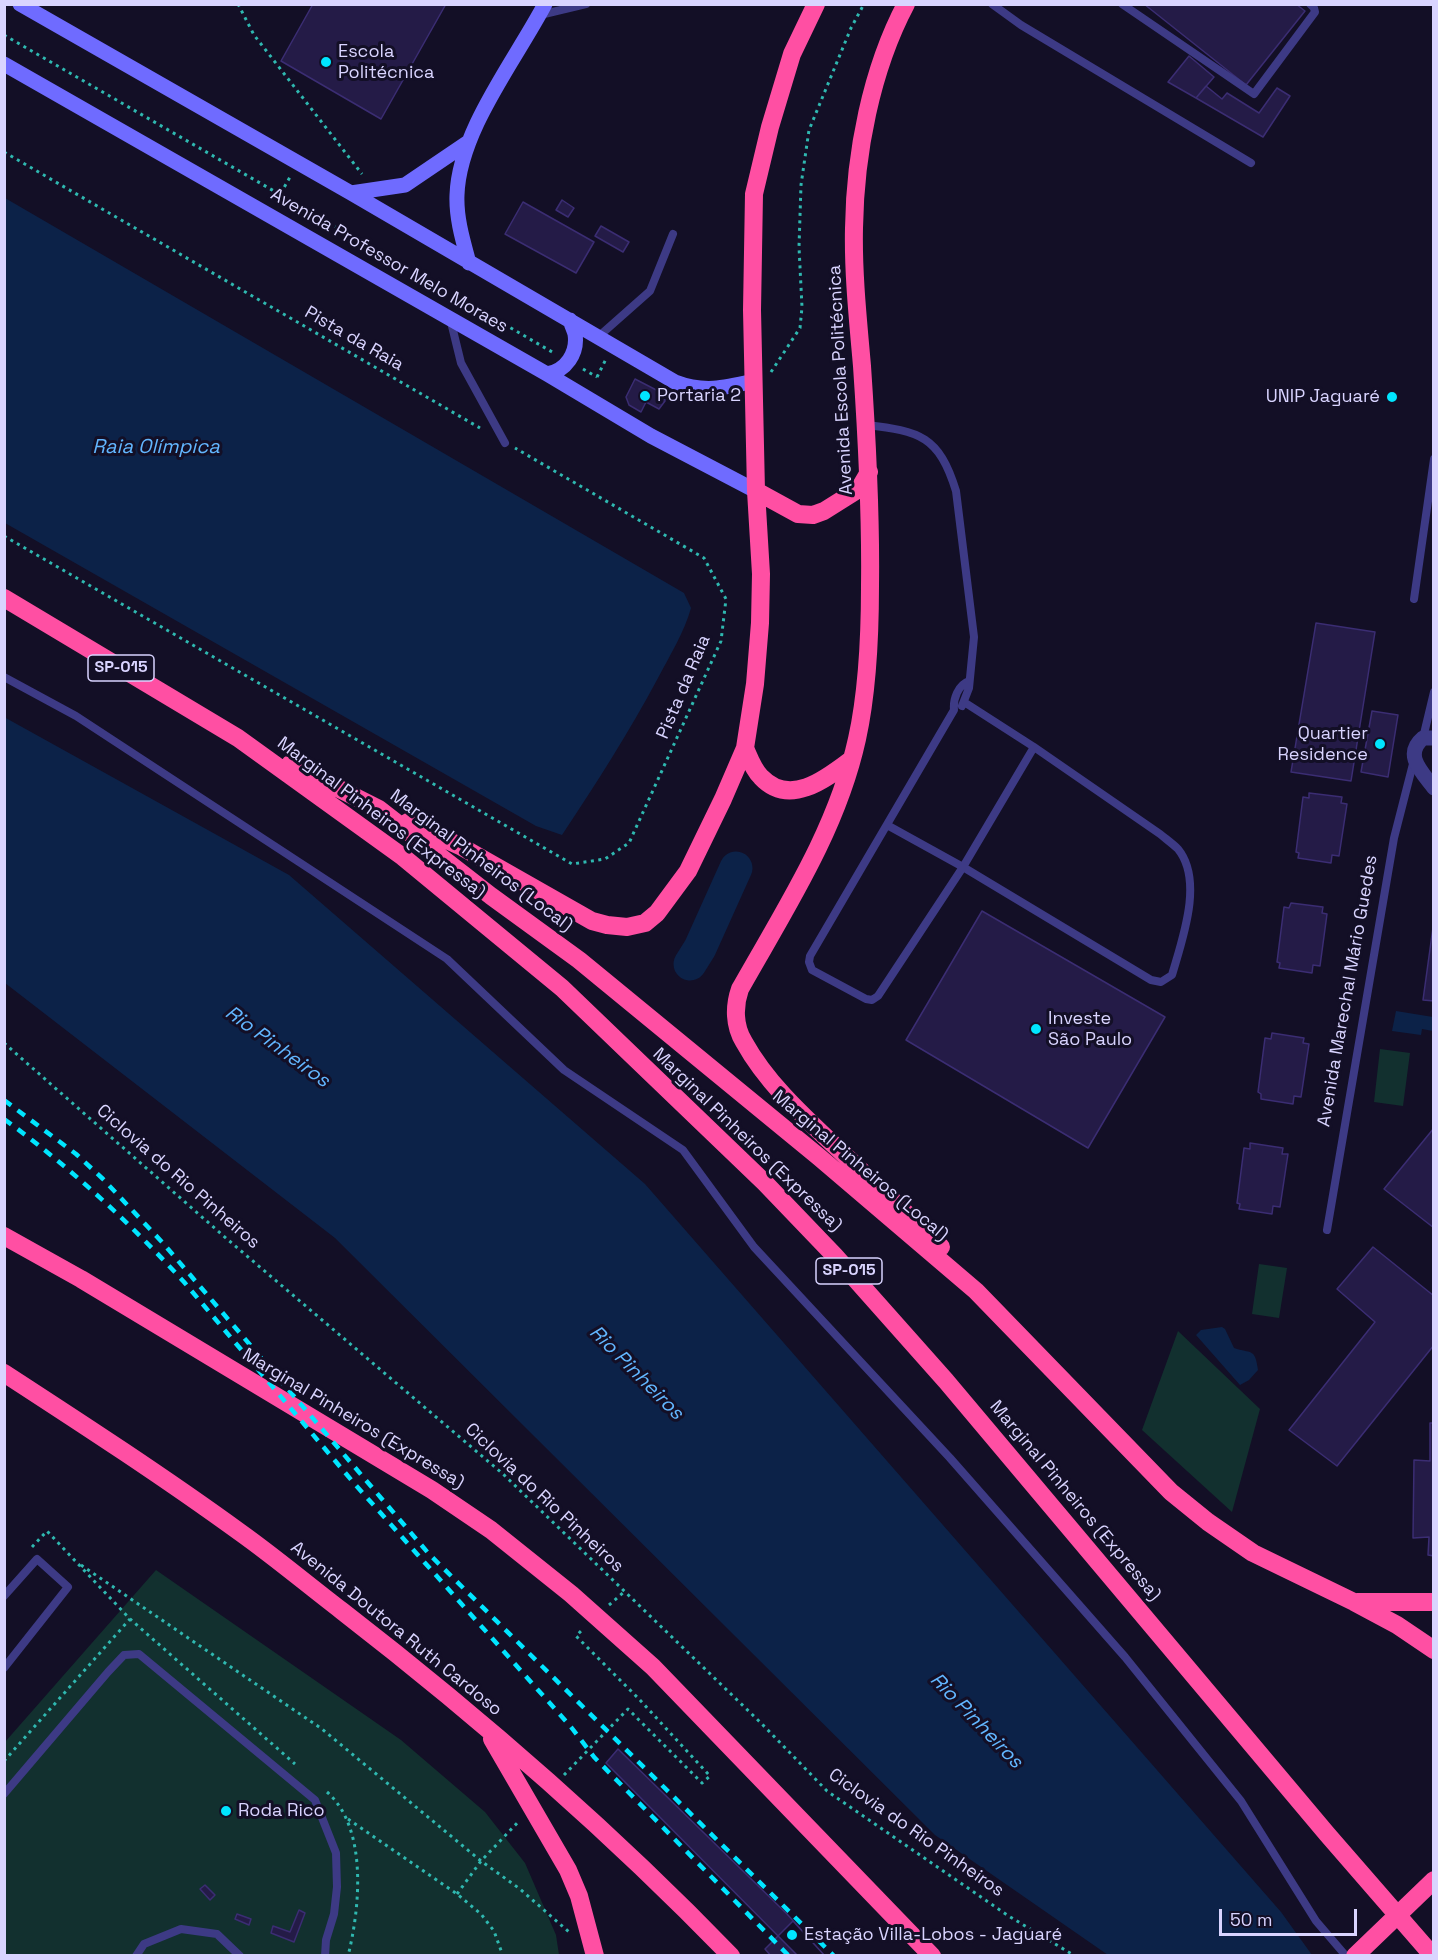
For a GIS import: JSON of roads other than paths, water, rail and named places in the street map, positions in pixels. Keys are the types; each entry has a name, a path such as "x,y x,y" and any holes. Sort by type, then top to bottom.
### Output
{"highway":[{"path":"379,809 460,846 592,921 607,925 627,927 645,923 657,913 688,871 745,748 755,684 761,574 756,491 752,261 754,194 770,127 792,54 816,4"},
{"name":"Avenida Escola Politécnica","path":"906,4 880,67 858,158 854,228 868,472 870,635 858,738 830,825 736,1000 738,1029 743,1042 770,1079 799,1112 941,1247 976,1291"},
{"path":"756,491 798,514 813,515 824,511 860,489 868,472"},
{"name":"Marginal Pinheiros (Expressa)","path":"4,598 238,738 403,857 562,988 765,1183 835,1256 946,1380 1319,1825 1434,1956"},
{"name":"Marginal Pinheiros (Local)","path":"238,738 379,809 491,896 579,960 819,1157 976,1291 1171,1492 1208,1522 1252,1553 1354,1602 1397,1625 1434,1650"},
{"path":"745,748 760,776 772,786 789,790 817,785 852,759"},
{"name":"Marginal Pinheiros (Expressa)","path":"4,1236 81,1279 412,1478 491,1530 571,1594 653,1668 932,1956"},
{"name":"Avenida Doutora Ruth Cardoso","path":"4,1373 243,1534 376,1638 578,1807 672,1895 731,1956"},
{"path":"1354,1602 1434,1602"},
{"path":"487,1729 494,1746 568,1869 579,1896 595,1956"},
{"path":"1355,1956 1434,1880"}],"street":[{"path":"20,4 675,382 703,390 754,381"},
{"path":"469,263 461,233 456,196 466,143 542,10"},
{"name":"Avenida Professor Melo Moraes","path":"4,64 548,374 651,436 756,491"},
{"path":"351,193 405,185 466,143"},
{"path":"548,374 562,369 569,362 575,334 570,320"},
{"name":"Avenida Marechal Mário Guedes","path":"1414,759 1415,746 1428,738"},
{"path":"1414,759 1434,788"}],"lane":[{"path":"542,10 586,4"},
{"path":"992,4 1021,25 1251,163"},
{"path":"1122,4 1252,94 1315,12 1310,4"},
{"path":"598,337 650,291 673,234"},
{"path":"450,318 460,363 506,442"},
{"path":"866,425 898,429 918,435 937,450 949,468 956,491 974,637 968,693 959,709 954,710"},
{"path":"1414,599 1434,459"},
{"path":"4,677 76,716 447,959 564,1070 683,1150 754,1247 950,1458 1125,1657 1241,1801 1316,1921 1346,1956"},
{"path":"969,681 962,685 955,699 954,710 810,956 808,962 812,970 866,999 875,998 963,867 1034,747"},
{"path":"1428,738 1434,692"},
{"path":"887,825 963,867 1151,980 1161,982 1172,975 1191,897 1186,862 1178,849 1160,834 1034,747 964,702"},
{"name":"Avenida Marechal Mário Guedes","path":"1327,1230 1395,838 1414,759"},
{"path":"4,1596 37,1559 68,1587 4,1668"},
{"path":"4,1794 124,1655 139,1654 315,1800 336,1853 337,1887 325,1956"},
{"path":"136,1956 144,1944 181,1929 217,1934 240,1956"}],"water":[{"name":"Raia Olímpica","path":"5,198 684,593 691,608 676,644 624,738 562,835 536,826 5,523"},
{"name":"Rio Pinheiros","path":"4,717 289,875 645,1184 1281,1912 1312,1955 1108,1955 935,1835 335,1238 5,983"},
{"path":"1396,1011 1433,1017 1433,1031 1422,1029 1421,1035 1392,1031"},
{"path":"1222,1327 1234,1348 1251,1353 1255,1358 1258,1370 1249,1380 1240,1385 1196,1335 1201,1330"}],"waterway":[{"path":"690,964 700,948 736,868"}],"railway":[{"path":"4,1100 76,1154 103,1179 162,1242 429,1554 834,1956"},
{"path":"4,1119 75,1176 120,1217 184,1282 353,1482 571,1727 594,1757 789,1956"}],"place":[{"name":"Escola Politécnica","path":"326,62"},
{"name":"Portaria 2","path":"645,396"},
{"name":"UNIP Jaguaré","path":"1392,397"},
{"name":"Quartier Residence","path":"1380,744"},
{"name":"Investe São Paulo","path":"1036,1029"},
{"name":"Roda Rico","path":"226,1811"},
{"name":"Estação Villa-Lobos - Jaguaré","path":"792,1935"}]}
